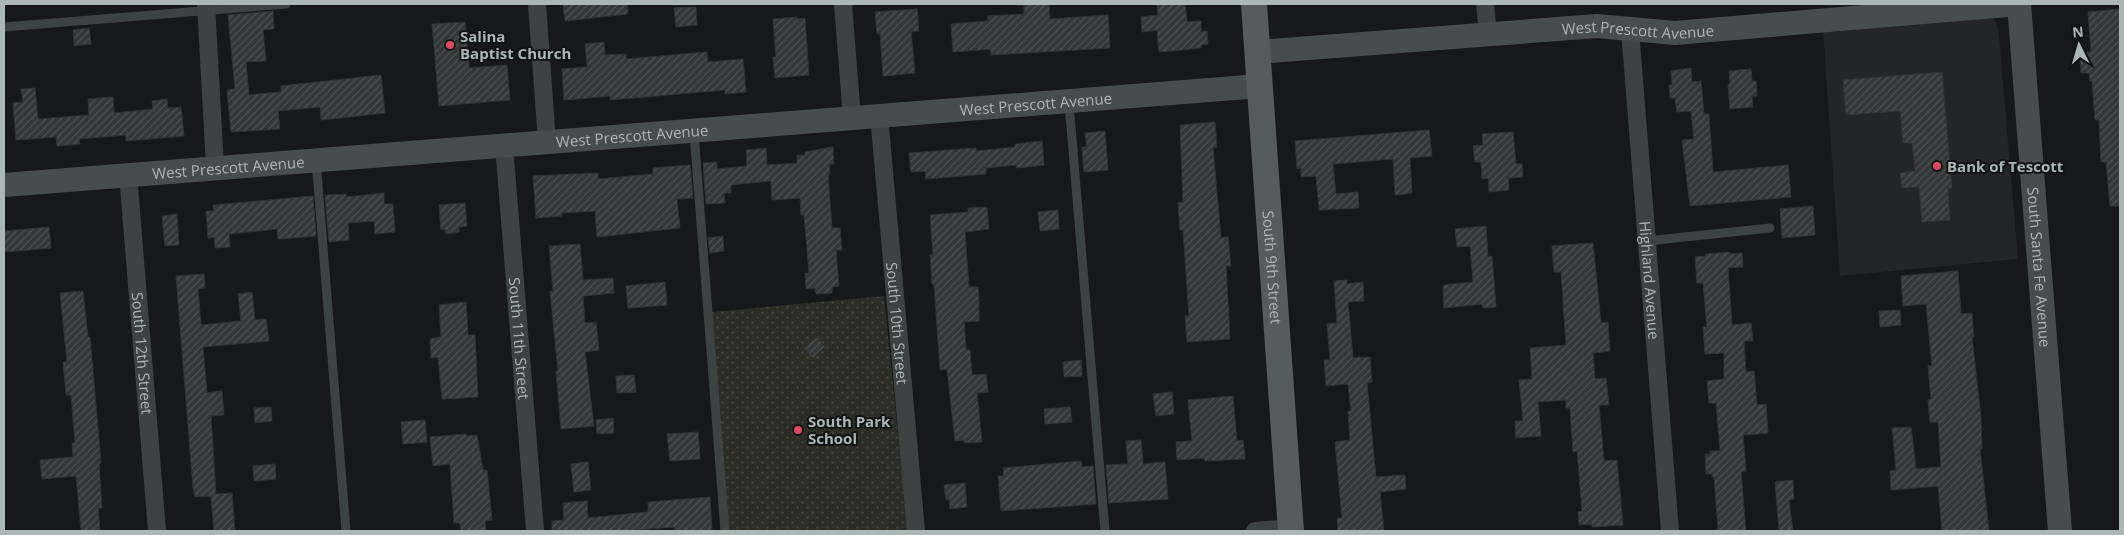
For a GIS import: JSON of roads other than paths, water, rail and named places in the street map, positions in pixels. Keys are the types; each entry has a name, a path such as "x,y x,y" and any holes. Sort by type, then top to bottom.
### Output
{"main road":[{"name":"South 9th Street","path":"1254,4 1291,530"}],"street":[{"path":"537,4 547,142"},
{"path":"843,4 852,118"},
{"path":"1485,4 1488,34"},
{"name":"West Prescott Avenue","path":"1257,52 1597,26 1675,33 2019,4"},
{"name":"South Santa Fe Avenue","path":"2019,4 2060,531"},
{"path":"206,7 215,167"},
{"name":"Highland Avenue","path":"1630,30 1670,531"},
{"name":"West Prescott Avenue","path":"4,185 1260,86"},
{"name":"South 10th Street","path":"879,116 916,531"},
{"name":"South 11th Street","path":"504,145 535,531"},
{"name":"South 12th Street","path":"128,174 157,531"},
{"path":"1255,531 1291,530"}],"lane":[{"path":"4,27 206,7 286,4"},
{"path":"1069,101 1105,531"},
{"path":"693,130 725,531"},
{"path":"316,160 346,531"},
{"path":"1646,241 1770,228"}],"place":[{"name":"Salina Baptist Church","path":"450,45"},
{"name":"Bank of Tescott","path":"1937,166"},
{"name":"South Park School","path":"798,430"}]}
